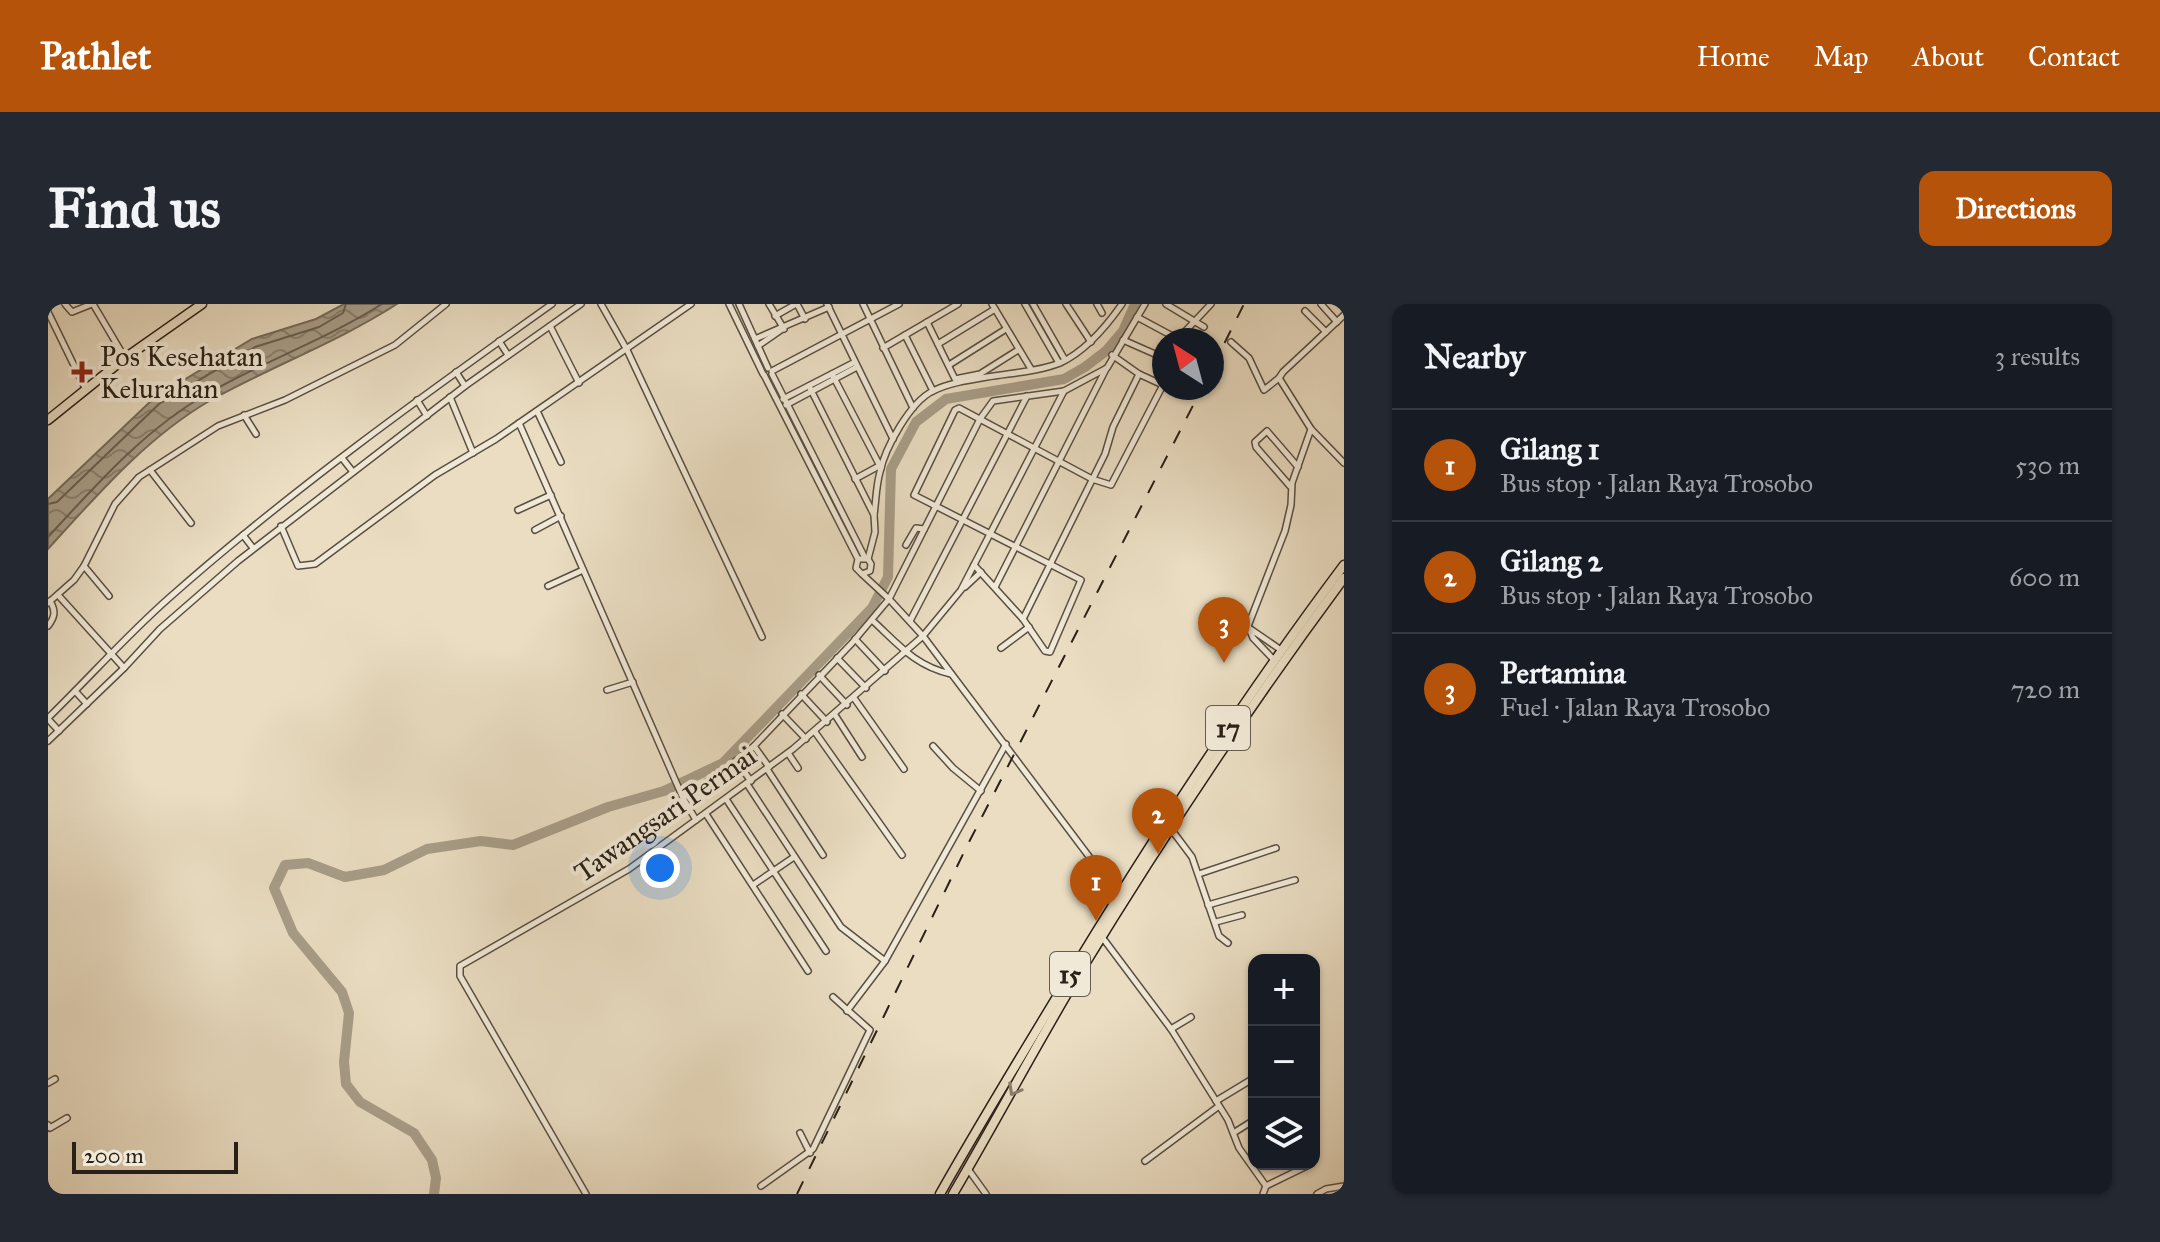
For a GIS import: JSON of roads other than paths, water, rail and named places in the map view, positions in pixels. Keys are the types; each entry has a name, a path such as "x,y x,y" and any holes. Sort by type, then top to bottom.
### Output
{"main road":[{"path":"48,420 85,388 202,304"},
{"name":"17","path":"1118,895 1274,660 1344,565"},
{"name":"17","path":"953,1194 1102,937 1170,828 1255,699 1344,578"},
{"name":"15","path":"975,1133 1118,895"},
{"path":"940,1194 975,1133 986,1138"},
{"path":"968,1146 979,1150"}],"street":[{"path":"65,304 72,312 92,304 125,358"},
{"path":"48,626 54,618 54,608 49,602 84,566 115,504 133,482 211,430 285,400 389,348 415,331 446,304"},
{"path":"58,730 49,719 167,600 417,401 552,304"},
{"path":"48,741 187,603 252,547 464,385 581,304"},
{"path":"601,304 627,350 762,637"},
{"path":"281,526 298,566 315,564 435,475 579,383 691,304"},
{"path":"729,304 741,331 785,402 825,499 871,568 873,584"},
{"path":"739,304 799,438 864,559"},
{"path":"769,304 782,329"},
{"path":"775,316 797,304 805,319"},
{"path":"863,304 913,408"},
{"path":"768,372 899,304"},
{"path":"883,348 958,304"},
{"path":"1025,304 1062,361"},
{"path":"1033,304 1062,361"},
{"path":"1066,304 1091,342"},
{"path":"1097,304 1102,313"},
{"path":"1118,895 923,636 888,597 856,568 864,559 875,532 880,467 913,408 933,391 1062,361 1091,342 1121,304"},
{"path":"995,587 1112,355 1145,304"},
{"path":"1166,304 1204,327"},
{"path":"1188,328 1211,304"},
{"path":"1231,342 1249,358 1264,390 1341,320 1321,304"},
{"path":"758,346 782,329 828,306 893,440"},
{"path":"938,344 993,306 1031,369"},
{"path":"1305,311 1326,332"},
{"path":"48,312 85,388"},
{"path":"1137,317 1157,328"},
{"path":"927,322 955,379 977,375 1018,350"},
{"path":"550,326 579,383"},
{"path":"741,331 750,327"},
{"path":"755,339 782,329"},
{"path":"949,365 1006,329"},
{"path":"905,335 933,391"},
{"path":"1123,340 1152,353"},
{"path":"500,342 507,354"},
{"path":"1112,355 1152,380"},
{"path":"785,402 856,364"},
{"path":"682,796 754,746 872,619 888,597 980,419 996,398 1064,391 1107,368"},
{"path":"457,372 464,385"},
{"path":"1023,619 1105,454 1113,427 1139,374"},
{"path":"833,377 880,467"},
{"path":"1279,378 1311,429 1344,463"},
{"path":"810,389 874,515"},
{"path":"961,590 1064,391"},
{"path":"910,621 1027,396"},
{"path":"450,397 473,453"},
{"path":"974,565 1023,619 1045,651 1050,652 1082,582 1050,562 914,494 953,412 959,408 1092,479 1113,484 1156,400"},
{"path":"417,401 426,414"},
{"path":"537,411 561,462"},
{"path":"244,415 256,434"},
{"path":"519,423 673,777 696,820"},
{"path":"1274,660 1258,646 1248,627 1289,519 1291,487 1311,429"},
{"path":"1291,487 1255,442 1267,431 1298,467"},
{"path":"343,459 352,471"},
{"path":"855,479 880,467"},
{"path":"150,470 191,523"},
{"path":"518,510 551,495"},
{"path":"825,499 832,496"},
{"path":"535,530 561,516"},
{"path":"906,545 916,528 924,529"},
{"path":"244,536 252,547"},
{"path":"84,566 109,596"},
{"path":"862,574 871,568"},
{"path":"548,586 583,570"},
{"path":"961,590 981,572"},
{"name":"Tawangsari Permai","path":"586,1194 460,976 459,968 629,869 788,753 907,652 961,590"},
{"path":"58,595 123,666"},
{"path":"872,619 926,667 952,674"},
{"path":"1001,648 1029,627"},
{"path":"1248,627 1281,650"},
{"path":"855,639 885,671"},
{"path":"837,658 866,688"},
{"path":"819,675 847,705"},
{"path":"607,690 633,682"},
{"path":"77,693 86,704"},
{"path":"801,694 827,722"},
{"path":"854,698 904,769"},
{"path":"782,714 806,739"},
{"path":"835,715 862,757"},
{"path":"815,732 902,855"},
{"path":"847,1011 885,961 1006,744"},
{"path":"754,746 823,855"},
{"path":"933,746 981,791"},
{"path":"788,753 798,768"},
{"path":"736,761 794,857 845,931 885,961"},
{"path":"726,799 826,951"},
{"path":"706,814 808,971"},
{"path":"1170,828 1187,847 1219,936 1228,943"},
{"path":"1199,874 1276,848"},
{"path":"753,885 794,857"},
{"path":"1208,905 1295,880"},
{"path":"1216,922 1242,915"},
{"path":"1102,937 1171,1029 1235,1132 1239,1148 1265,1191 1301,1170"},
{"path":"761,1186 810,1153 870,1030 833,997"},
{"path":"1171,1029 1191,1017"},
{"path":"48,1083 55,1079"},
{"path":"1145,1161 1248,1082"},
{"path":"48,1125 50,1128 67,1118"},
{"path":"1235,1132 1248,1124"},
{"path":"800,1133 810,1153"},
{"path":"968,1168 986,1194"},
{"path":"1317,1194 1344,1186"}],"water":[{"path":"344,304 397,304 352,330 211,400 165,431 124,468 48,549 48,499 154,398 252,339 316,319"}],"waterway":[{"path":"434,1194 436,1178 432,1160 414,1133 360,1102 346,1084 344,1062 349,1013 342,992 293,933 274,888 285,865 308,863 345,877 384,870 427,849 481,841 513,845 608,807 664,791 723,763 872,608 888,577 891,469 916,422 946,399 1064,379 1106,351 1123,331 1135,304"}],"railway":[{"path":"1224,344 1244,304"},
{"path":"797,1194 967,846 1196,400"}],"place":[{"name":"Pos Kesehatan Kelurahan","path":"82,372"},
{"name":"Pertamina","path":"1224,663"},
{"name":"Gilang 2","path":"1158,854"},
{"name":"Gilang 1","path":"1096,921"}]}
